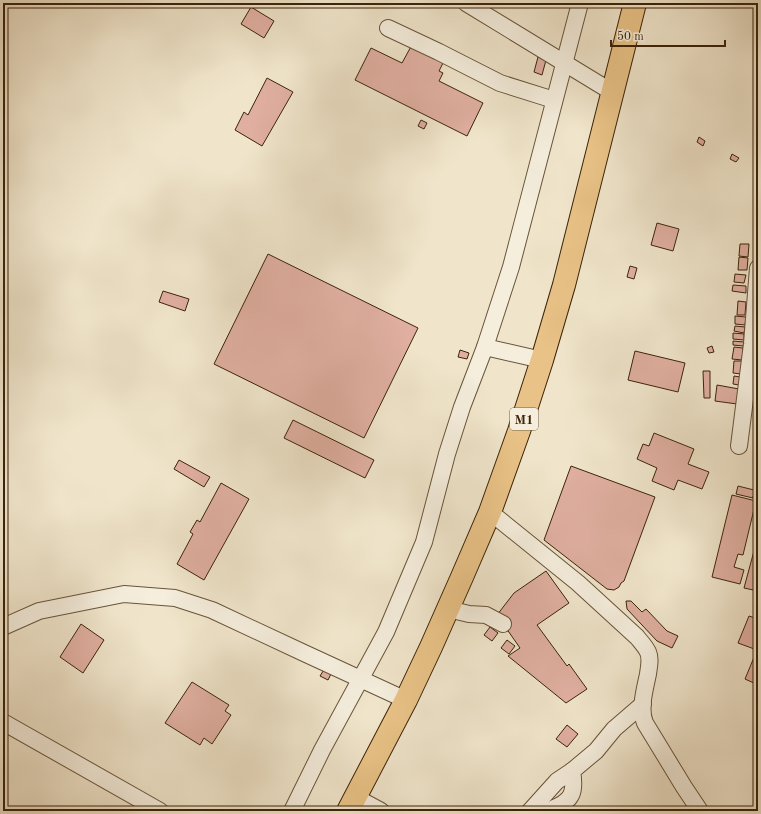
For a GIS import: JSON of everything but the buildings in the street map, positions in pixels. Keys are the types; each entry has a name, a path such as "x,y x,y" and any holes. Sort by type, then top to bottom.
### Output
{"highway":[{"name":"M1","path":"351,804 406,700 448,609 490,512 519,431 564,285 635,3"}],"street":[{"path":"466,3 612,92"},
{"path":"292,811 322,750 386,632 424,542 447,454 462,407 485,347 511,267 580,3"},
{"path":"388,28 500,83 554,100"},
{"path":"740,446 752,344 758,268"},
{"path":"485,347 542,360"},
{"path":"490,512 578,584 637,637 644,646 650,661 643,704 643,719 700,811"},
{"path":"3,627 39,611 124,594 175,598 212,610 406,700"},
{"path":"448,609 469,614 486,615 503,624"},
{"path":"530,811 557,781 572,771 596,750 614,729 643,704"},
{"path":"3,722 160,811"},
{"path":"552,809 563,805 571,796 574,782 572,771"},
{"path":"351,804 381,811"}]}
